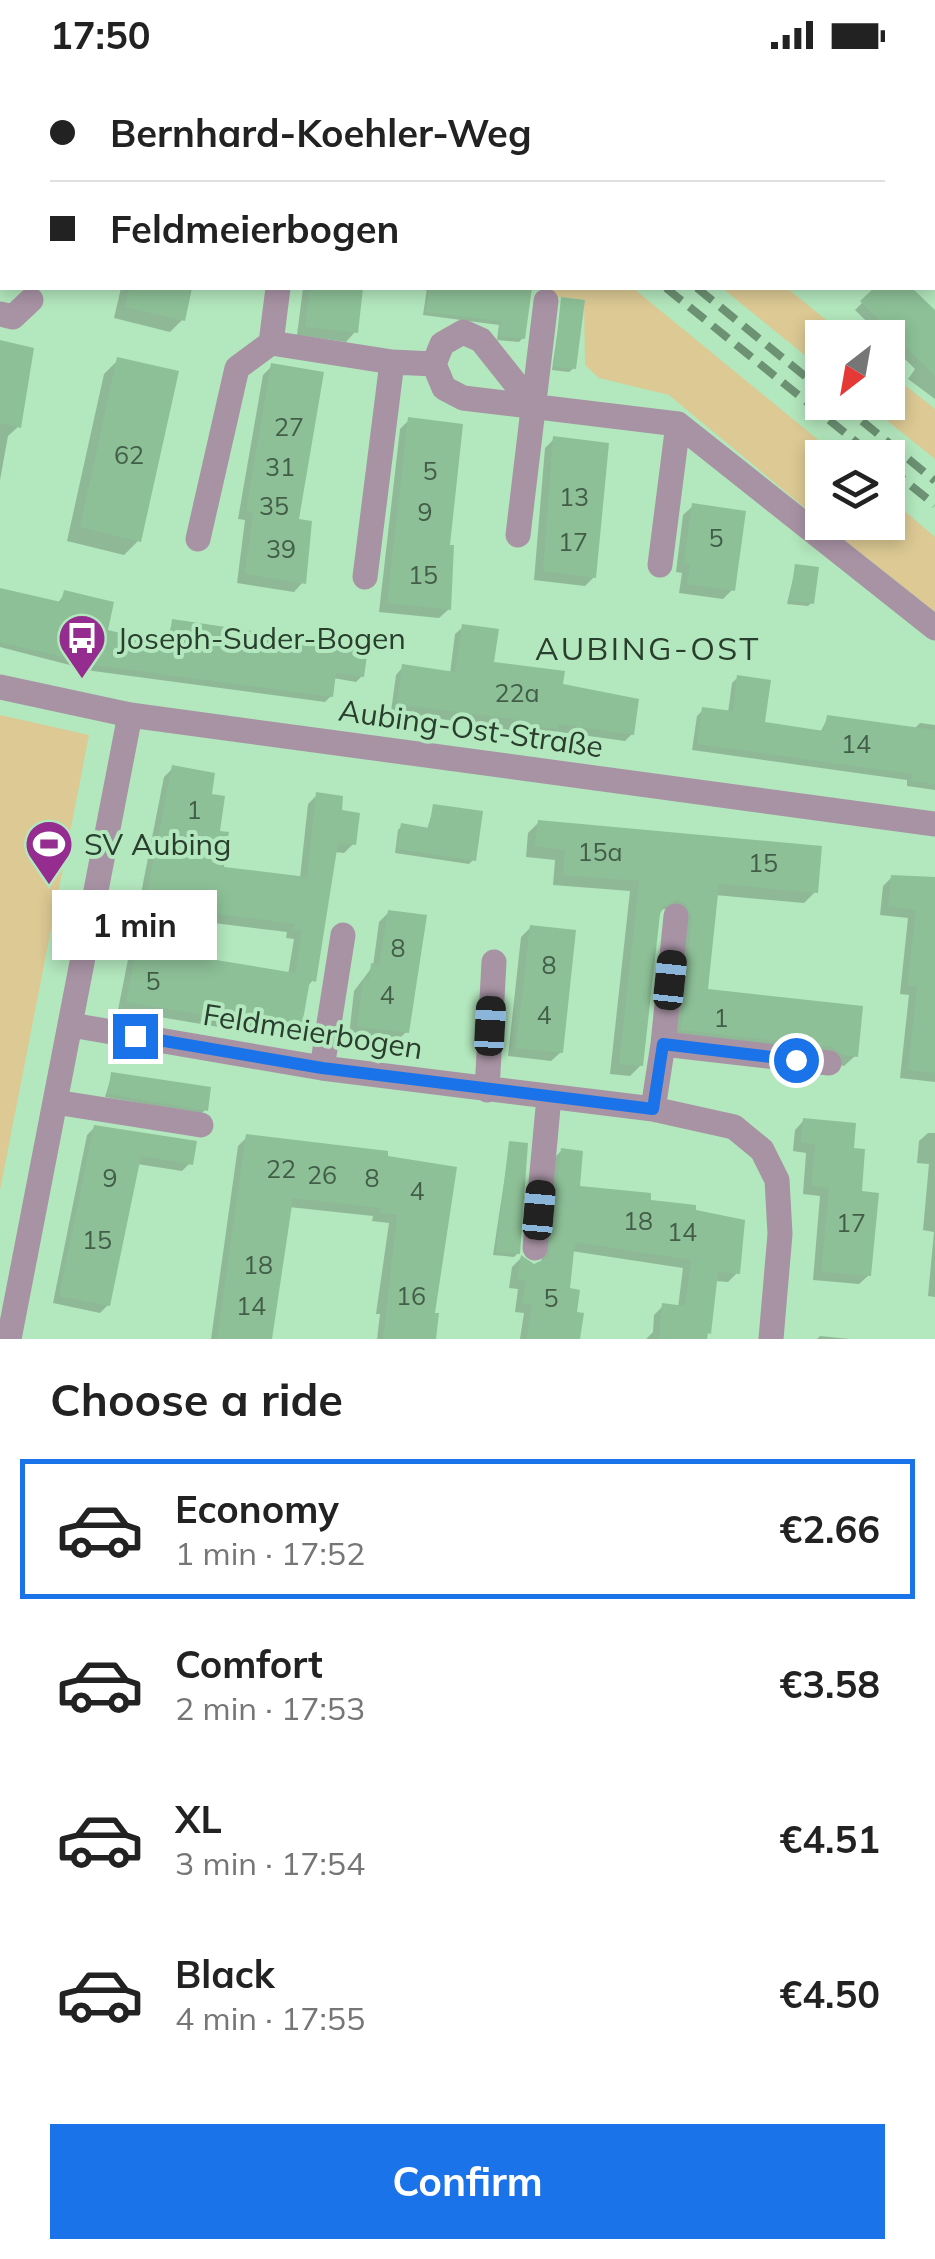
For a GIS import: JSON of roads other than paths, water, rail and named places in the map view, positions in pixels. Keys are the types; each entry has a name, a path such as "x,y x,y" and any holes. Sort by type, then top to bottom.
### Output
{"street":[{"path":"271,344 278,290"},
{"path":"0,314 13,316 31,300"},
{"path":"518,535 546,300"},
{"path":"535,408 482,340 463,332 442,344 434,364 444,388 463,398 535,408 678,424 935,628"},
{"path":"198,539 237,368 271,344 392,362 434,364"},
{"path":"365,577 392,362"},
{"path":"660,565 678,424"},
{"name":"Aubing-Ost-Straße","path":"0,687 130,715 935,824"},
{"path":"9,1339 130,715"},
{"path":"653,1109 676,916"},
{"path":"322,1068 343,935"},
{"path":"486,1090 494,962"},
{"name":"Feldmeierbogen","path":"71,1025 322,1068 653,1109 734,1126 762,1150 780,1200 772,1339"},
{"path":"663,1044 830,1063"},
{"path":"536,1248 549,1097"},
{"path":"56,1102 202,1125"}],"railway":[{"path":"668,290 854,440"},
{"path":"699,290 805,376"},
{"path":"861,420 935,481"},
{"path":"905,481 935,505"}],"place":[{"name":"Joseph-Suder-Bogen","path":"82,680"},
{"name":"SV Aubing","path":"49,886"}],"district":[{"name":"AUBING-OST","path":"648,648"}]}
